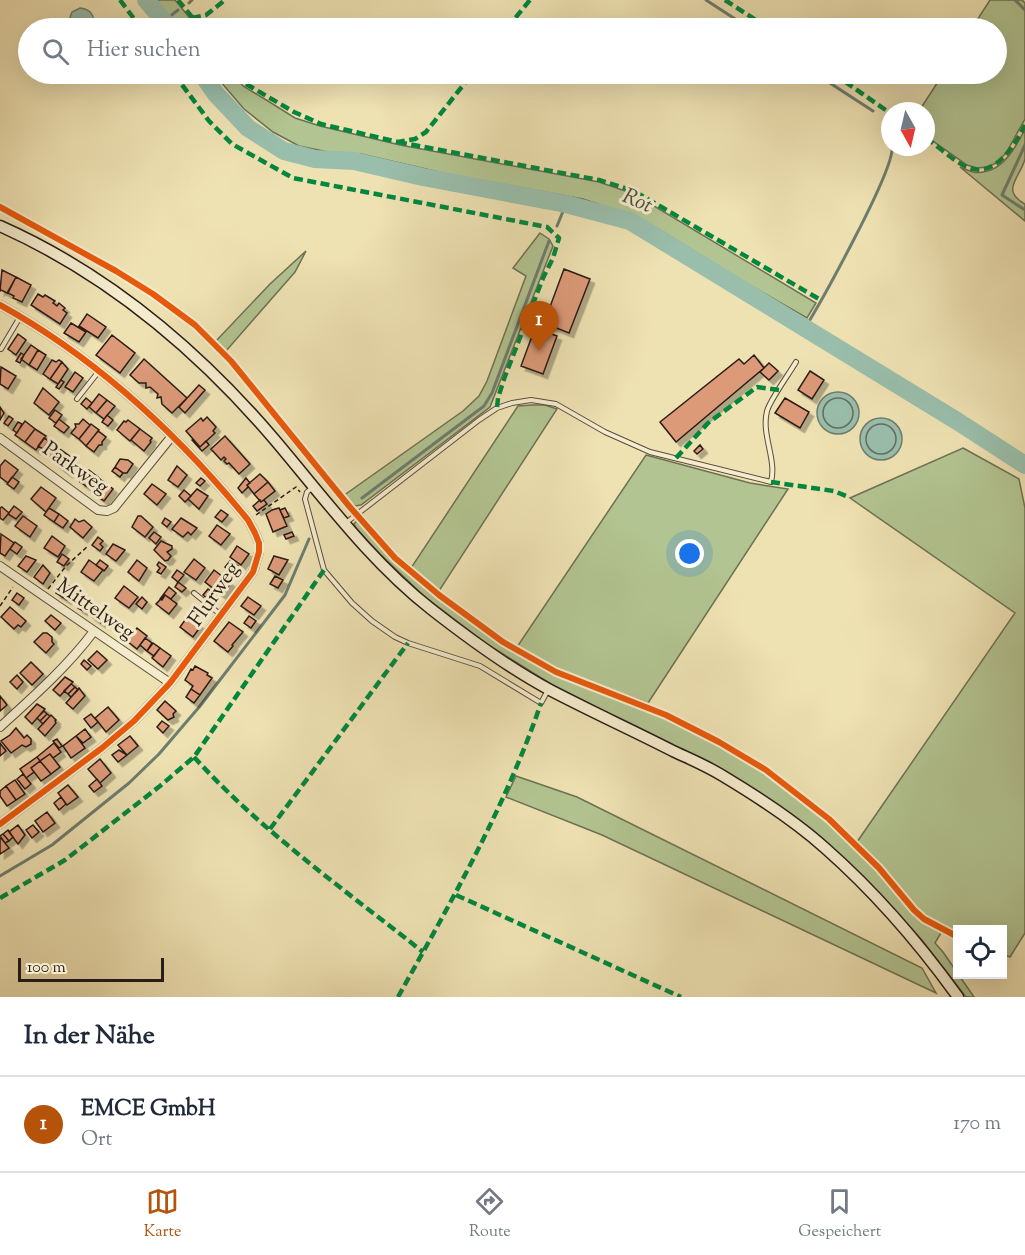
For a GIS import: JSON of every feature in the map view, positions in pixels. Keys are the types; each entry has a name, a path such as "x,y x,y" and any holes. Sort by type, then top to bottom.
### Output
{"main road":[{"path":"0,226 54,252 87,272 123,296 166,330 217,377 384,567 430,608 495,656 549,689 721,774 775,810 824,847 924,950 958,997"}],"street":[{"name":"Flurweg","path":"0,305 100,370 133,397 172,436 248,520 259,543 257,562 253,572 170,683 134,721 110,741 0,824"},
{"name":"Parkweg","path":"0,438 44,468 98,510 103,511 114,508 172,436"},
{"name":"Mittelweg","path":"0,566 170,683"},
{"path":"0,727 28,701 94,631"}],"lane":[{"path":"1,349 20,316"},
{"path":"344,524 497,408 531,400 556,404 604,432 650,452 771,482 772,466 767,432 767,411 796,362"},
{"path":"77,399 100,370"},
{"path":"313,488 307,492 304,499 324,570 352,603 372,621 394,637 408,643 480,666 541,703 549,689"},
{"path":"194,593 221,615"}],"path":[{"path":"248,520 296,487 304,499"},
{"path":"43,595 66,566 88,546"},
{"path":"0,606 19,579"}],"shaded area":[{"path":"156,0 175,0 190,18 171,18"},
{"path":"990,0 1022,0 1025,3 1025,119 1006,153 996,163 988,167 977,168 967,165 935,142 935,102 925,102 937,84 1007,84 1007,18 978,18"},
{"path":"223,84 242,84 295,118 320,126 400,145 599,182 634,194 816,303 807,318 660,230 627,214 583,199 452,175 361,154 328,152 299,146 273,132 244,109"},
{"path":"1025,129 1025,159 1013,189 1018,199 1025,204 1025,221 960,167 980,172 997,167 1009,156"},
{"path":"540,233 549,239 553,246 490,407 361,505 355,506 343,496 463,411 479,396 487,381 526,276 513,268"},
{"path":"306,251 295,272 226,351 216,341 270,284"},
{"path":"545,405 557,409 439,591 411,568 518,406"},
{"path":"963,448 1019,479 1025,508 1025,933 1010,957 1007,956 1007,925 953,925 953,933 931,921 918,911 886,872 857,842 1015,613 850,498"},
{"path":"646,455 750,483 788,489 648,703 561,671 517,647"},
{"path":"357,521 363,524 395,560 420,583 503,645 549,672 667,718 722,746 762,771 824,819 879,872 916,916 941,933 935,943 953,967 953,979 962,979 974,997 966,997 922,940 866,880 721,770 551,684 487,644 424,596 380,554 354,524"},
{"path":"516,776 577,797 922,968 936,993 602,835 506,797"}],"water":[{"path":"80,8 88,10 93,18 70,18 72,12"},
{"path":"838,392 853,398 859,413 853,428 838,434 823,428 817,413 823,398"},
{"path":"881,418 896,424 902,439 896,454 881,460 866,454 860,439 866,424"}],"building":[{"path":"564,269 590,279 569,333 544,323"},
{"path":"2,270 16,277 7,293 0,291"},
{"path":"16,277 31,285 22,302 8,293"},
{"path":"38,294 43,297 45,295 55,301 53,303 57,306 59,303 65,308 63,310 67,313 60,324 31,305"},
{"path":"87,314 106,327 98,338 79,326"},
{"path":"71,323 86,332 79,342 64,333"},
{"path":"535,328 557,336 543,374 521,366"},
{"path":"18,334 26,340 16,355 8,349"},
{"path":"112,335 135,353 120,373 96,355"},
{"path":"31,345 38,350 29,365 21,359"},
{"path":"38,350 46,355 37,370 29,365"},
{"path":"21,353 24,355 20,363 16,361"},
{"path":"754,355 764,368 676,442 660,422 739,359 744,364"},
{"path":"144,359 187,398 172,413 162,404 161,397 157,398 158,394 150,387 146,388 146,383 139,383 130,375"},
{"path":"52,360 62,362 50,379 43,374"},
{"path":"62,362 68,369 58,384 50,379"},
{"path":"769,363 778,371 769,380 760,372"},
{"path":"1,367 16,376 8,389 0,384"},
{"path":"810,371 824,380 812,399 798,390"},
{"path":"75,372 83,378 73,392 65,387"},
{"path":"61,380 64,382 59,389 56,387"},
{"path":"199,385 205,390 185,413 179,407"},
{"path":"43,388 59,402 49,415 34,403"},
{"path":"99,394 107,400 96,413 89,407"},
{"path":"86,398 92,403 87,409 81,404"},
{"path":"785,398 809,412 800,428 775,413"},
{"path":"107,400 115,406 104,419 96,413"},
{"path":"0,407 4,413 0,420"},
{"path":"55,410 62,415 56,423 49,418"},
{"path":"107,415 113,420 108,426 102,422"},
{"path":"9,416 13,419 8,426 4,423"},
{"path":"207,417 216,427 213,431 215,433 200,447 186,431 201,418 203,421"},
{"path":"59,419 69,427 64,433 54,426"},
{"path":"83,419 90,425 79,439 71,433 76,427 75,424 79,424"},
{"path":"128,420 140,429 130,441 117,430 124,421"},
{"path":"25,421 35,429 25,442 15,435"},
{"path":"18,422 22,424 17,433 13,430"},
{"path":"91,424 99,430 86,446 79,439"},
{"path":"35,429 46,436 36,450 25,442"},
{"path":"140,429 152,438 144,451 131,440"},
{"path":"98,431 106,437 102,445 99,445 94,452 86,446"},
{"path":"225,436 250,464 239,474 224,461 226,459 224,457 221,460 211,449"},
{"path":"44,438 49,441 43,449 38,446"},
{"path":"193,439 200,447 206,441 209,445 202,451"},
{"path":"700,445 703,449 697,454 694,451"},
{"path":"53,446 59,450 53,458 47,454"},
{"path":"60,449 75,460 68,473 54,462 57,458 54,456"},
{"path":"120,459 128,460 133,464 127,473 115,467"},
{"path":"5,460 18,470 8,483 0,477 0,466"},
{"path":"177,466 187,475 178,487 168,480"},
{"path":"115,467 123,473 120,477 112,471"},
{"path":"89,470 98,477 89,488 80,482"},
{"path":"260,474 268,482 254,494 247,485"},
{"path":"12,477 19,482 14,489 7,484"},
{"path":"98,477 101,480 94,489 91,486"},
{"path":"201,478 205,481 200,486 196,483"},
{"path":"246,478 250,483 242,493 238,488"},
{"path":"101,480 104,482 97,491 94,489"},
{"path":"104,482 113,489 104,501 95,494"},
{"path":"268,482 275,491 261,502 254,494"},
{"path":"152,484 166,494 157,505 144,494"},
{"path":"41,487 56,498 46,512 31,499"},
{"path":"197,489 208,496 199,509 188,499"},
{"path":"184,490 191,496 185,502 179,496"},
{"path":"260,500 261,502 264,500 267,504 257,511 253,506"},
{"path":"14,506 22,512 16,519 8,514"},
{"path":"2,507 9,513 3,520 0,518"},
{"path":"49,508 59,514 54,522 44,515"},
{"path":"279,508 287,526 273,532 266,514"},
{"path":"285,508 289,516 284,518 280,510"},
{"path":"221,510 228,515 222,522 215,517"},
{"path":"59,514 68,521 63,528 54,522"},
{"path":"23,516 37,526 30,537 15,526"},
{"path":"138,516 153,527 145,537 132,527"},
{"path":"165,518 171,522 167,527 162,523"},
{"path":"181,518 197,528 191,535 188,532 183,537 172,529"},
{"path":"75,519 79,522 84,520 92,527 83,538 70,527"},
{"path":"217,525 230,534 221,545 209,536"},
{"path":"154,532 161,537 156,544 149,538"},
{"path":"292,532 294,536 286,539 284,535"},
{"path":"1,534 14,543 5,556 0,553"},
{"path":"52,536 65,546 58,557 44,548"},
{"path":"98,537 103,541 100,544 103,547 100,551 92,545"},
{"path":"161,541 172,546 172,549 167,552 171,556 165,561 154,550"},
{"path":"15,542 22,547 17,554 10,549"},
{"path":"113,544 125,550 116,561 106,554"},
{"path":"237,546 249,554 241,565 230,557"},
{"path":"62,554 69,559 64,566 57,562"},
{"path":"26,556 36,560 27,572 18,566"},
{"path":"274,556 288,560 279,575 268,569"},
{"path":"194,559 205,568 196,580 184,572"},
{"path":"89,560 103,570 94,581 81,572"},
{"path":"100,560 108,566 104,571 96,565"},
{"path":"137,560 147,568 139,581 128,572"},
{"path":"230,561 238,566 233,573 225,567"},
{"path":"159,562 166,567 161,574 157,572 160,568 157,565"},
{"path":"43,565 50,573 43,584 34,577"},
{"path":"177,570 184,575 178,582 172,577"},
{"path":"214,570 231,583 222,595 205,582"},
{"path":"275,576 283,580 278,588 270,584"},
{"path":"63,582 74,589 67,600 56,593"},
{"path":"178,582 186,588 182,592 175,587"},
{"path":"124,586 138,597 129,608 115,598"},
{"path":"169,587 176,593 171,599 165,595 162,600 160,599"},
{"path":"208,589 215,594 210,601 203,595"},
{"path":"17,593 24,598 19,605 12,600"},
{"path":"165,595 177,604 169,614 156,604"},
{"path":"142,597 147,602 142,609 136,604"},
{"path":"248,597 261,606 254,615 241,606"},
{"path":"83,601 88,605 83,611 78,608"},
{"path":"91,601 95,605 90,612 86,608"},
{"path":"98,606 108,614 101,623 91,616"},
{"path":"10,607 26,621 21,627 18,625 14,629 1,617"},
{"path":"51,615 61,623 55,630 45,621"},
{"path":"188,616 201,626 193,637 180,627"},
{"path":"249,616 256,621 251,628 244,623"},
{"path":"229,622 243,632 228,652 214,641"},
{"path":"137,628 147,636 137,649 127,641"},
{"path":"43,633 52,637 54,644 46,653 34,642"},
{"path":"145,638 152,643 147,651 140,645"},
{"path":"153,643 160,648 154,656 147,651"},
{"path":"160,648 171,656 163,667 152,658"},
{"path":"97,651 107,660 98,669 88,660"},
{"path":"84,660 91,666 87,670 81,664"},
{"path":"31,662 43,674 32,685 20,673"},
{"path":"195,666 212,678 200,695 191,689 193,686 185,680"},
{"path":"17,675 23,682 17,689 10,682"},
{"path":"65,677 73,682 60,696 53,690"},
{"path":"71,684 75,687 68,694 64,691"},
{"path":"75,687 78,690 71,697 68,694"},
{"path":"79,688 85,696 73,709 66,703"},
{"path":"191,689 200,695 194,703 186,697"},
{"path":"0,696 7,705 0,711"},
{"path":"165,701 176,711 173,714 174,717 168,720 157,710"},
{"path":"37,704 45,709 32,724 25,717"},
{"path":"108,707 119,720 106,732 95,718"},
{"path":"44,711 47,714 40,721 37,718"},
{"path":"47,714 50,716 43,724 40,721"},
{"path":"91,714 98,722 91,728 84,719"},
{"path":"51,715 56,723 45,736 38,729"},
{"path":"162,721 169,726 163,733 157,727"},
{"path":"16,728 24,738 27,735 31,739 31,744 26,747 22,745 11,753 1,741"},
{"path":"85,729 91,737 83,743 76,736"},
{"path":"76,736 85,748 71,758 63,746"},
{"path":"130,736 138,746 127,755 118,745"},
{"path":"57,739 62,746 59,748 53,741"},
{"path":"0,743 6,751 0,756"},
{"path":"54,743 61,752 53,758 50,754 40,761 37,757"},
{"path":"119,750 127,755 118,762 112,755"},
{"path":"50,754 60,767 51,774 40,761"},
{"path":"37,757 40,761 31,768 34,772 26,778 20,769"},
{"path":"100,759 111,773 100,783 88,769"},
{"path":"40,761 51,774 41,781 31,768"},
{"path":"23,774 31,784 25,789 17,779"},
{"path":"97,779 102,786 94,792 89,786"},
{"path":"15,780 25,794 16,800 6,786"},
{"path":"68,785 78,797 67,805 58,793"},
{"path":"6,786 16,800 7,806 0,796 0,791"},
{"path":"61,797 66,804 59,810 54,803"},
{"path":"47,812 55,823 43,832 35,821"},
{"path":"18,825 25,835 18,844 9,832"},
{"path":"33,825 39,832 32,838 26,830"},
{"path":"8,830 13,837 9,841 3,834"},
{"path":"3,834 9,841 5,843 0,836"},
{"path":"0,839 9,848 0,854"}],"waterway":[{"name":"Rot","path":"146,0 161,18"},
{"path":"189,3 192,0"},
{"path":"706,0 734,18"},
{"path":"1015,0 1025,10"},
{"path":"168,18 178,10"},
{"name":"Rot","path":"209,84 248,128 284,151 315,159 354,161 423,177 566,204 630,221 1025,465"},
{"path":"831,84 873,111"},
{"path":"1025,145 1002,195 1025,210"},
{"path":"805,328 870,207 891,156"},
{"path":"557,226 566,204"},
{"path":"362,498 484,406 492,393 549,241"},
{"path":"0,876 52,845 129,783 159,754 200,706 285,595 309,539"}],"marked path":[{"path":"120,0 134,18"},
{"path":"178,0 193,18"},
{"path":"192,18 206,15 225,0"},
{"path":"515,18 530,0"},
{"path":"725,0 753,18"},
{"path":"181,84 209,121 232,144 293,178 547,227 559,238 504,379 497,408"},
{"path":"246,84 294,112 321,124 398,142 415,139 426,132 464,84"},
{"path":"848,84 881,107"},
{"path":"935,145 965,166 985,169 1002,159 1025,125"},
{"path":"398,142 599,180 634,191 819,299"},
{"path":"676,458 708,423 757,387 779,390"},
{"path":"771,482 834,491 846,496"},
{"path":"0,898 65,860 194,757 324,570"},
{"path":"270,829 408,643"},
{"path":"398,997 494,816 541,703"},
{"path":"194,757 275,835 423,952"},
{"path":"456,895 681,997"}],"cycle path":[{"path":"0,207 116,271 153,294 195,325 231,361 349,506 395,558 439,595 503,642 556,672 666,715 719,742 766,770 829,819 879,868 924,919 953,934"},
{"path":"0,305 70,349 103,374 165,428 248,520 259,543 259,552 253,572 170,683 134,721 102,748 0,824"}],"place":[{"name":"EMCE GmbH","path":"539,351"}]}
